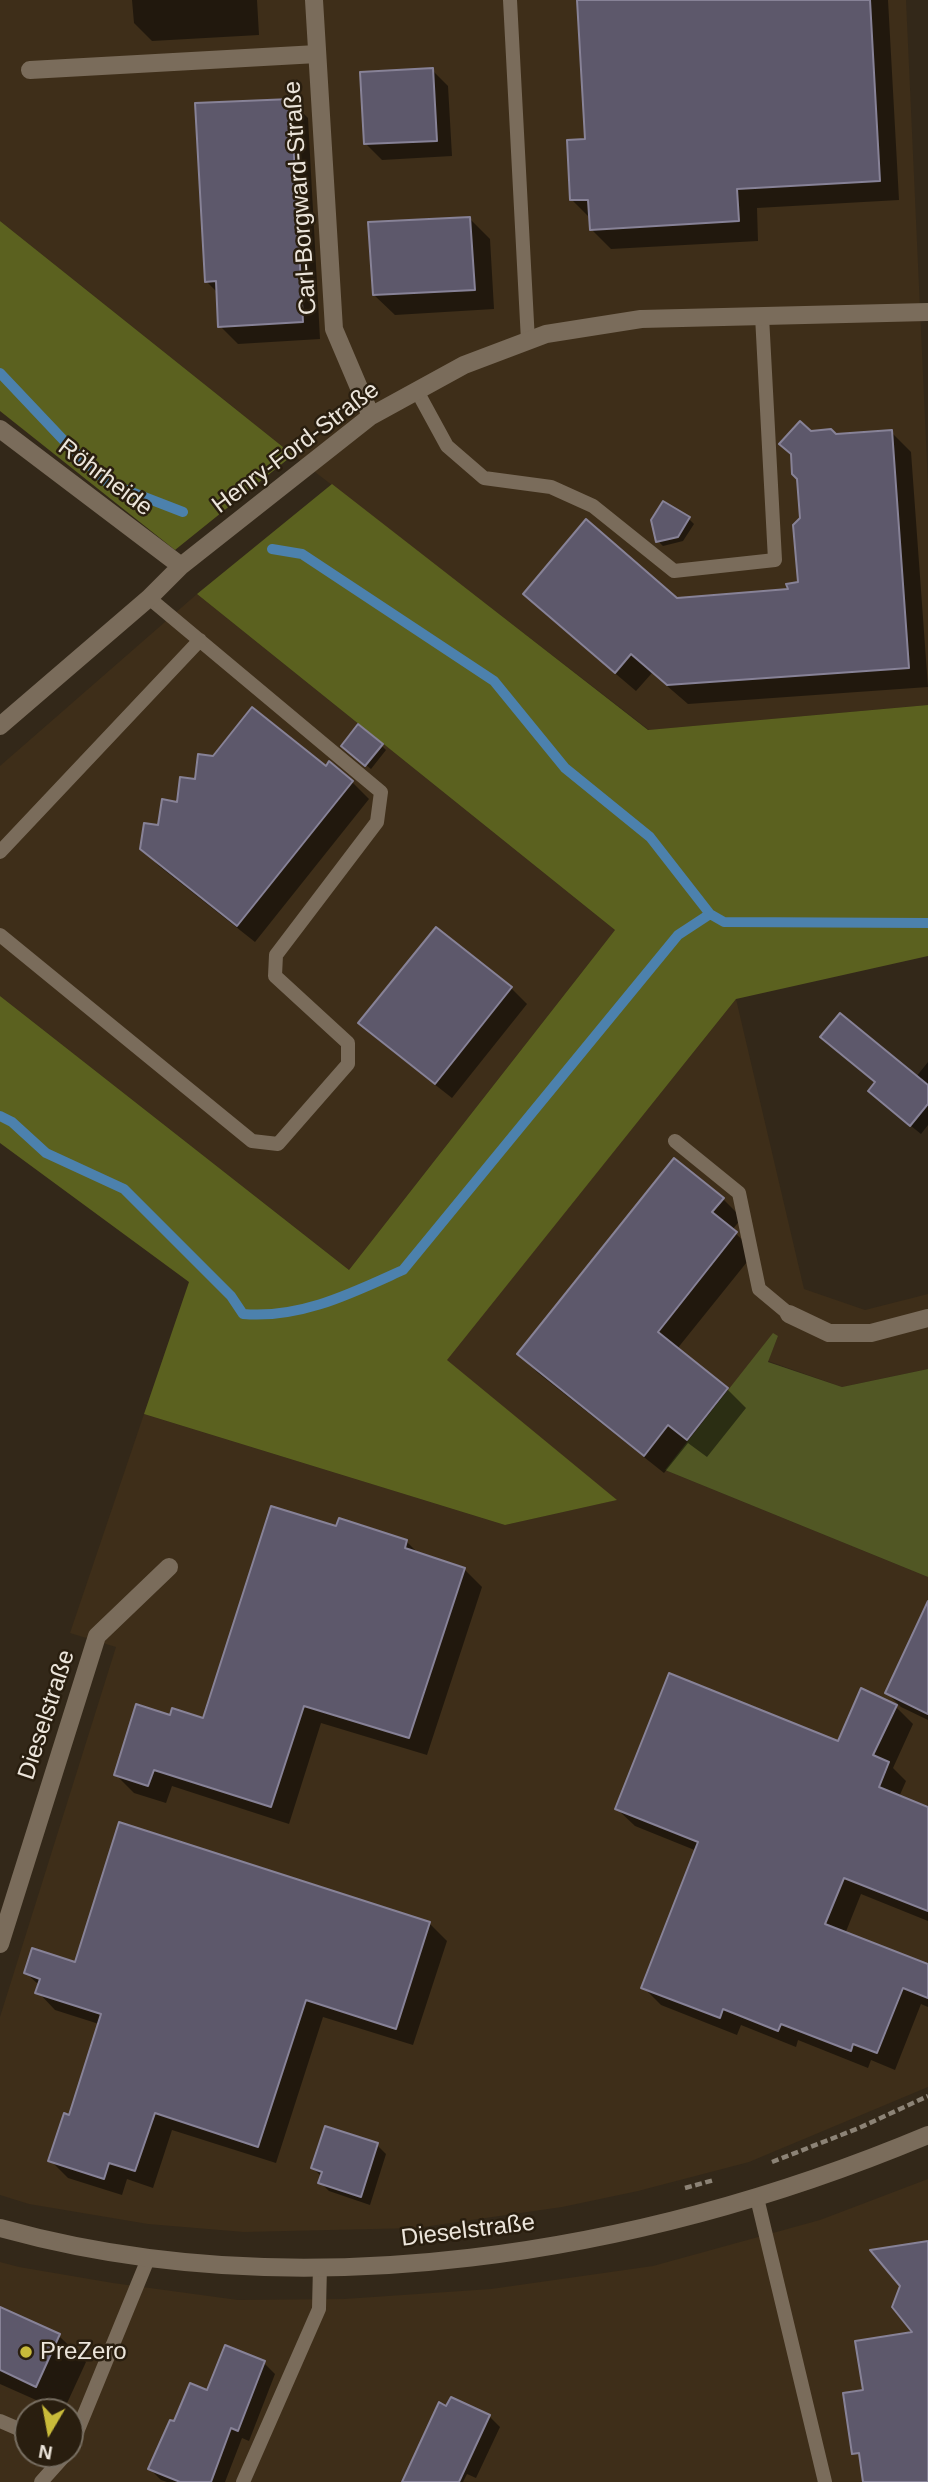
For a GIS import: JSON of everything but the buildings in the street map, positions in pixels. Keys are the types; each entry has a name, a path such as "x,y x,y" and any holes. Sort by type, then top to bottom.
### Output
{"street":[{"name":"Carl-Borgward-Straße","path":"314,0 334,328 371,416"},
{"name":"Carl-Borgward-Straße","path":"30,70 317,54"},
{"name":"Henry-Ford-Straße","path":"0,726 149,598 181,566 371,416 464,365 546,334 641,319 928,312"},
{"name":"Röhrheide","path":"0,429 181,566"},
{"path":"789,1314 829,1333 871,1333 928,1318"},
{"name":"Dieselstraße","path":"0,1944 97,1636 169,1567"},
{"name":"Dieselstraße","path":"0,2228 148,2259 244,2267 419,2263 565,2244 757,2198 876,2157 928,2135"}],"lane":[{"path":"510,0 528,341"},
{"path":"417,391 447,446 484,478 551,487 593,506 674,571 775,560 762,316"},
{"path":"0,935 252,1141 278,1143 348,1064 348,1043 275,976 276,955 377,822 381,792 149,598"},
{"path":"0,852 200,640"},
{"path":"676,1141 739,1193 758,1289 789,1314"},
{"path":"757,2198 825,2482"},
{"path":"84,2415 148,2259"},
{"path":"243,2482 319,2309 320,2266"},
{"path":"40,2482 53,2468"}],"path":[{"path":"764,2165 859,2128 928,2096"},
{"path":"678,2189 715,2179"}],"shaded area":[{"path":"0,0 906,0 928,485 928,705 649,730 293,455 0,221"},
{"path":"197,594 615,930 349,1270 0,996 0,766"},
{"path":"736,999 804,1289 865,1310 928,1294 928,1369 842,1387 768,1361 778,1336 665,1470 928,1577 928,2087 749,2162 638,2191 562,2207 416,2228 244,2232 148,2224 29,2204 0,2195 0,2017 116,1647 70,1633 144,1414 505,1525 616,1500 446,1360"},
{"path":"928,2179 928,2482 0,2482 0,2262 113,2283 238,2300 344,2299 491,2289 653,2266 820,2220"}],"green space":[{"path":"0,221 293,455 175,550 0,411"},
{"path":"332,484 648,730 928,705 928,956 736,999 447,1360 617,1500 505,1525 144,1414 189,1282 0,1143 0,996 349,1270 615,930 197,594"},
{"path":"773,1333 778,1336 768,1362 842,1387 928,1369 928,1577 665,1470"}],"waterway":[{"path":"0,373 108,483 183,512"},
{"path":"272,549 302,554 494,681 565,768 650,837 710,914 724,922 928,923"},
{"path":"0,1116 12,1122 46,1153 124,1189 231,1296 243,1314 306,1308 345,1295 403,1270 678,935 710,914"}],"place":[{"name":"PreZero","path":"26,2352"}]}
